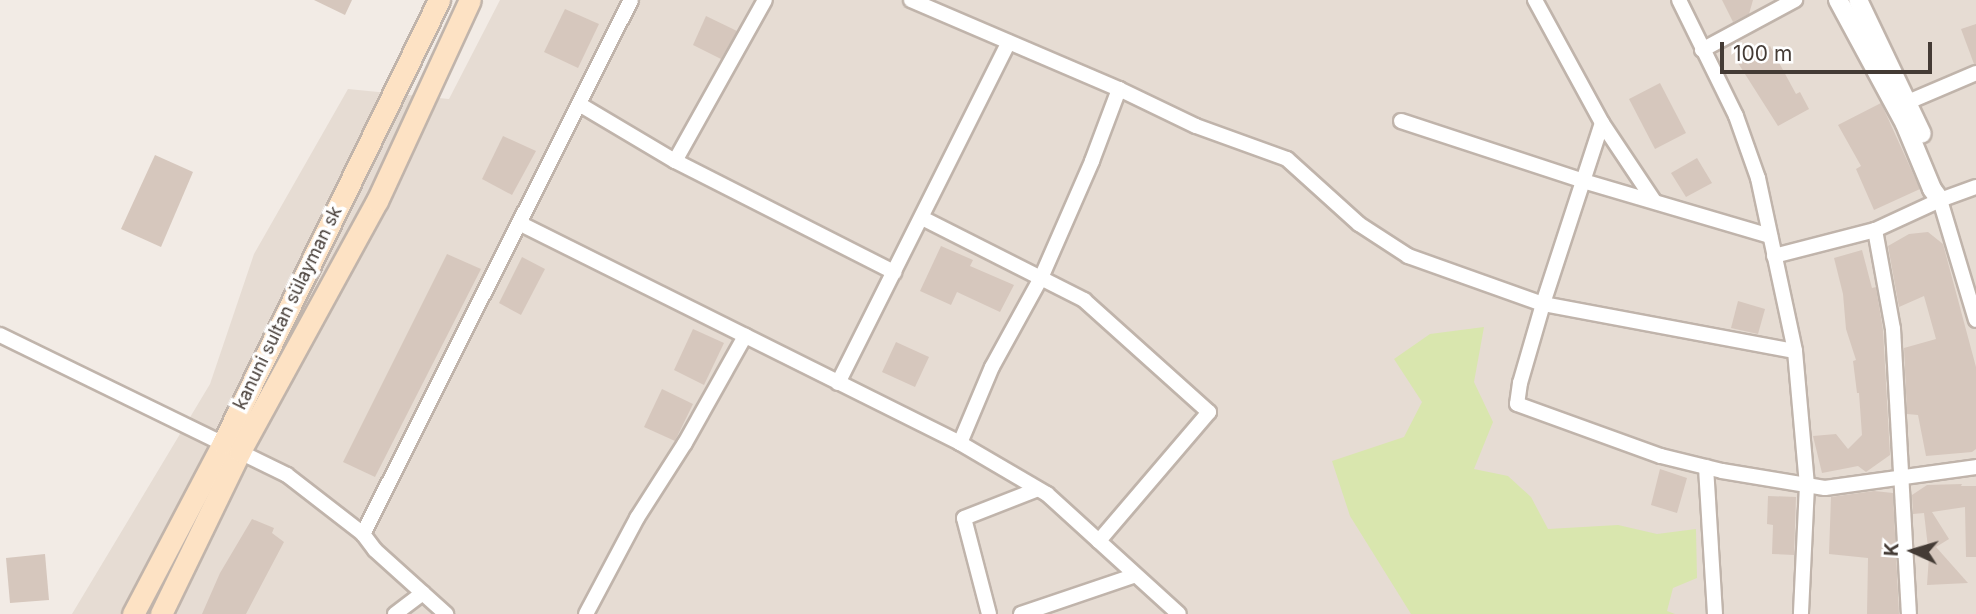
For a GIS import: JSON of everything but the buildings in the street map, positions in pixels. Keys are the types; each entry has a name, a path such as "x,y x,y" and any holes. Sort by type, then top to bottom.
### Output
{"main road":[{"name":"kanuni sultan sülayman sk","path":"133,614 231,447 439,0"},
{"path":"161,614 231,447 377,201 470,0"}],"street":[{"path":"363,534 521,224 631,0"},
{"path":"675,161 765,0"},
{"path":"911,0 1119,89 1196,126 1287,159 1359,224 1408,256 1543,304 1795,351"},
{"path":"1535,0 1602,123 1654,201"},
{"path":"1679,0 1736,116 1758,178 1795,351 1807,485 1801,614"},
{"path":"1702,50 1795,0"},
{"path":"1838,0 1905,124 1932,189 1940,200 1976,320"},
{"path":"1858,0 1908,102 1942,182 1940,200"},
{"path":"838,383 1009,42"},
{"path":"1908,102 1976,73"},
{"path":"960,443 992,367 1041,278 1092,161 1119,89"},
{"path":"579,104 675,161 894,272"},
{"path":"1401,121 1583,181 1770,236"},
{"path":"1602,123 1543,304 1520,383 1517,404 1588,431 1706,467 1825,488 1976,467"},
{"path":"1774,256 1875,230 1940,200 1976,187"},
{"path":"922,218 1084,300 1209,412 1099,541"},
{"path":"521,224 960,443 1038,489 1179,614"},
{"path":"1875,230 1893,329 1904,477 1909,614"},
{"path":"0,335 287,475 363,534 374,550 446,614"},
{"path":"586,614 637,518 685,443 745,336"},
{"path":"1706,467 1715,614"},
{"path":"989,614 964,518 1038,489"},
{"path":"1021,614 1136,575"},
{"path":"395,614 423,593"}],"shaded area":[{"path":"500,0 1976,0 1976,614 72,614 210,384 254,254 348,89 449,99"}],"green space":[{"path":"1484,327 1474,382 1493,422 1474,469 1508,476 1531,497 1548,529 1618,525 1657,534 1696,529 1697,578 1673,588 1667,611 1675,614 1411,614 1350,516 1332,461 1404,437 1422,402 1394,359 1430,334"}]}
